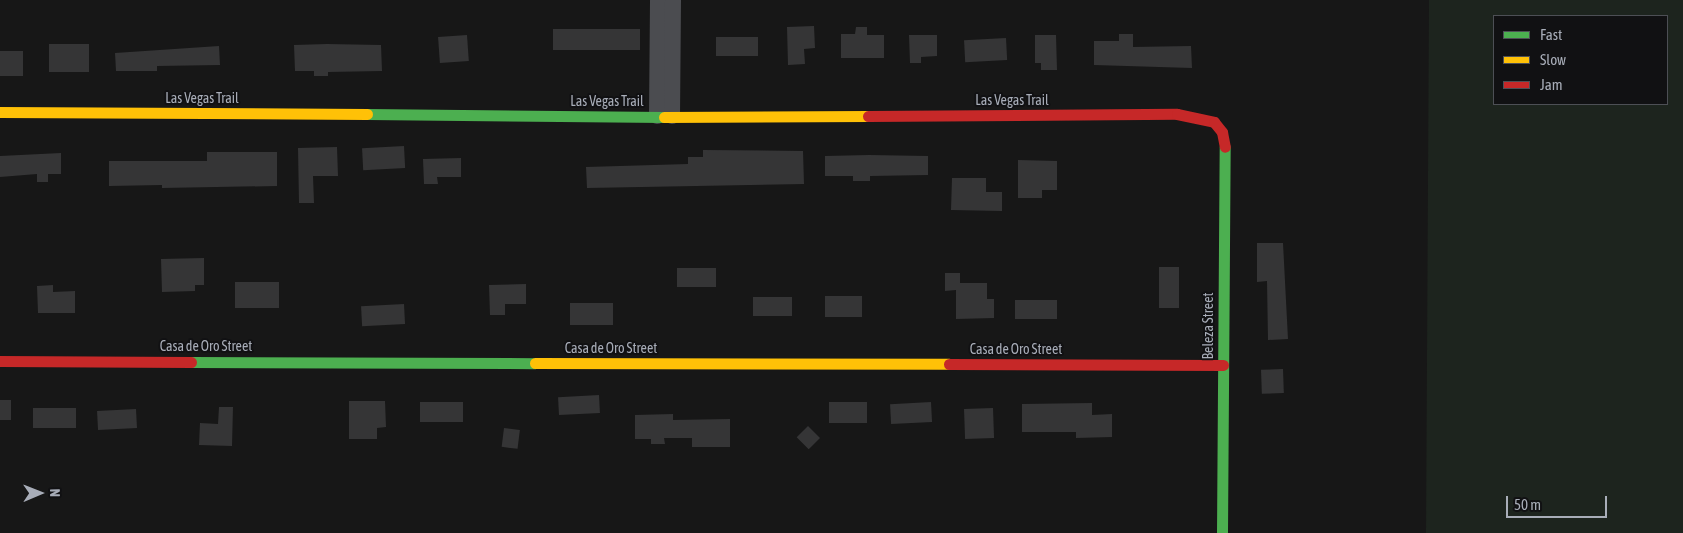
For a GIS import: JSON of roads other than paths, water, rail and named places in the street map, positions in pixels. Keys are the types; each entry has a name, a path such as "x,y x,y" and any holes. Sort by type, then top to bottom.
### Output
{"street":[{"path":"658,0 664,116"},
{"path":"664,116 673,0"},
{"name":"Las Vegas Trail","path":"0,112 664,116 1177,114 1214,122"},
{"name":"Beleza Street","path":"1214,122 1222,132 1225,147 1222,533"},
{"name":"Casa de Oro Street","path":"0,361 1223,365"}]}
